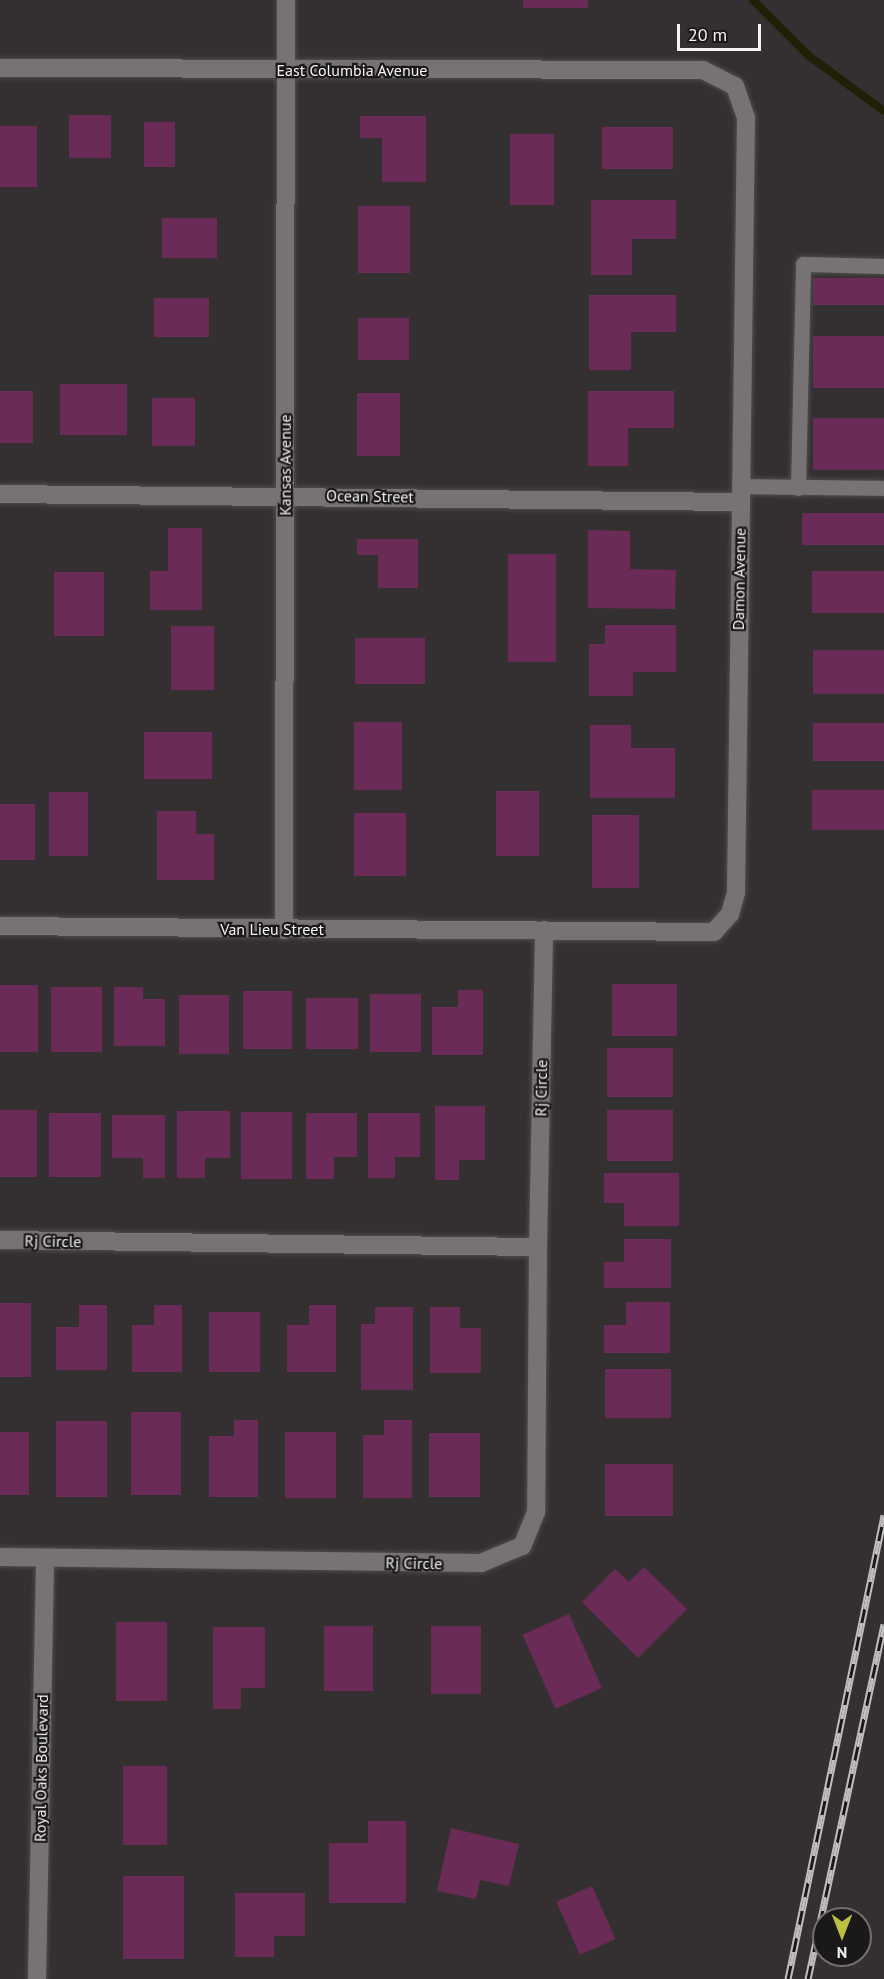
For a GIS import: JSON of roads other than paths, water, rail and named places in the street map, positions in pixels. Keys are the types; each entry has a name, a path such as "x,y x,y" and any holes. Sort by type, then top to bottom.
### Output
{"street":[{"name":"Kansas Avenue","path":"284,930 286,0"},
{"name":"East Columbia Avenue","path":"0,68 703,70"},
{"name":"Damon Avenue","path":"544,930 714,932 730,914 736,893 746,118 735,86 703,70"},
{"name":"Ocean Street","path":"0,494 740,494"},
{"name":"Van Lieu Street","path":"0,926 284,930 544,930"},
{"name":"Rj Circle","path":"0,1557 481,1563 522,1546 536,1512 544,930"},
{"name":"Rj Circle","path":"0,1240 538,1247"},
{"name":"Royal Oaks Boulevard","path":"37,1979 45,1558"}],"lane":[{"path":"798,488 803,264 884,266"},
{"path":"740,494 798,488 884,488"}],"waterway":[{"path":"753,0 809,56 884,111"}],"railway":[{"path":"788,1979 884,1515"},
{"path":"808,1979 884,1624"}]}
